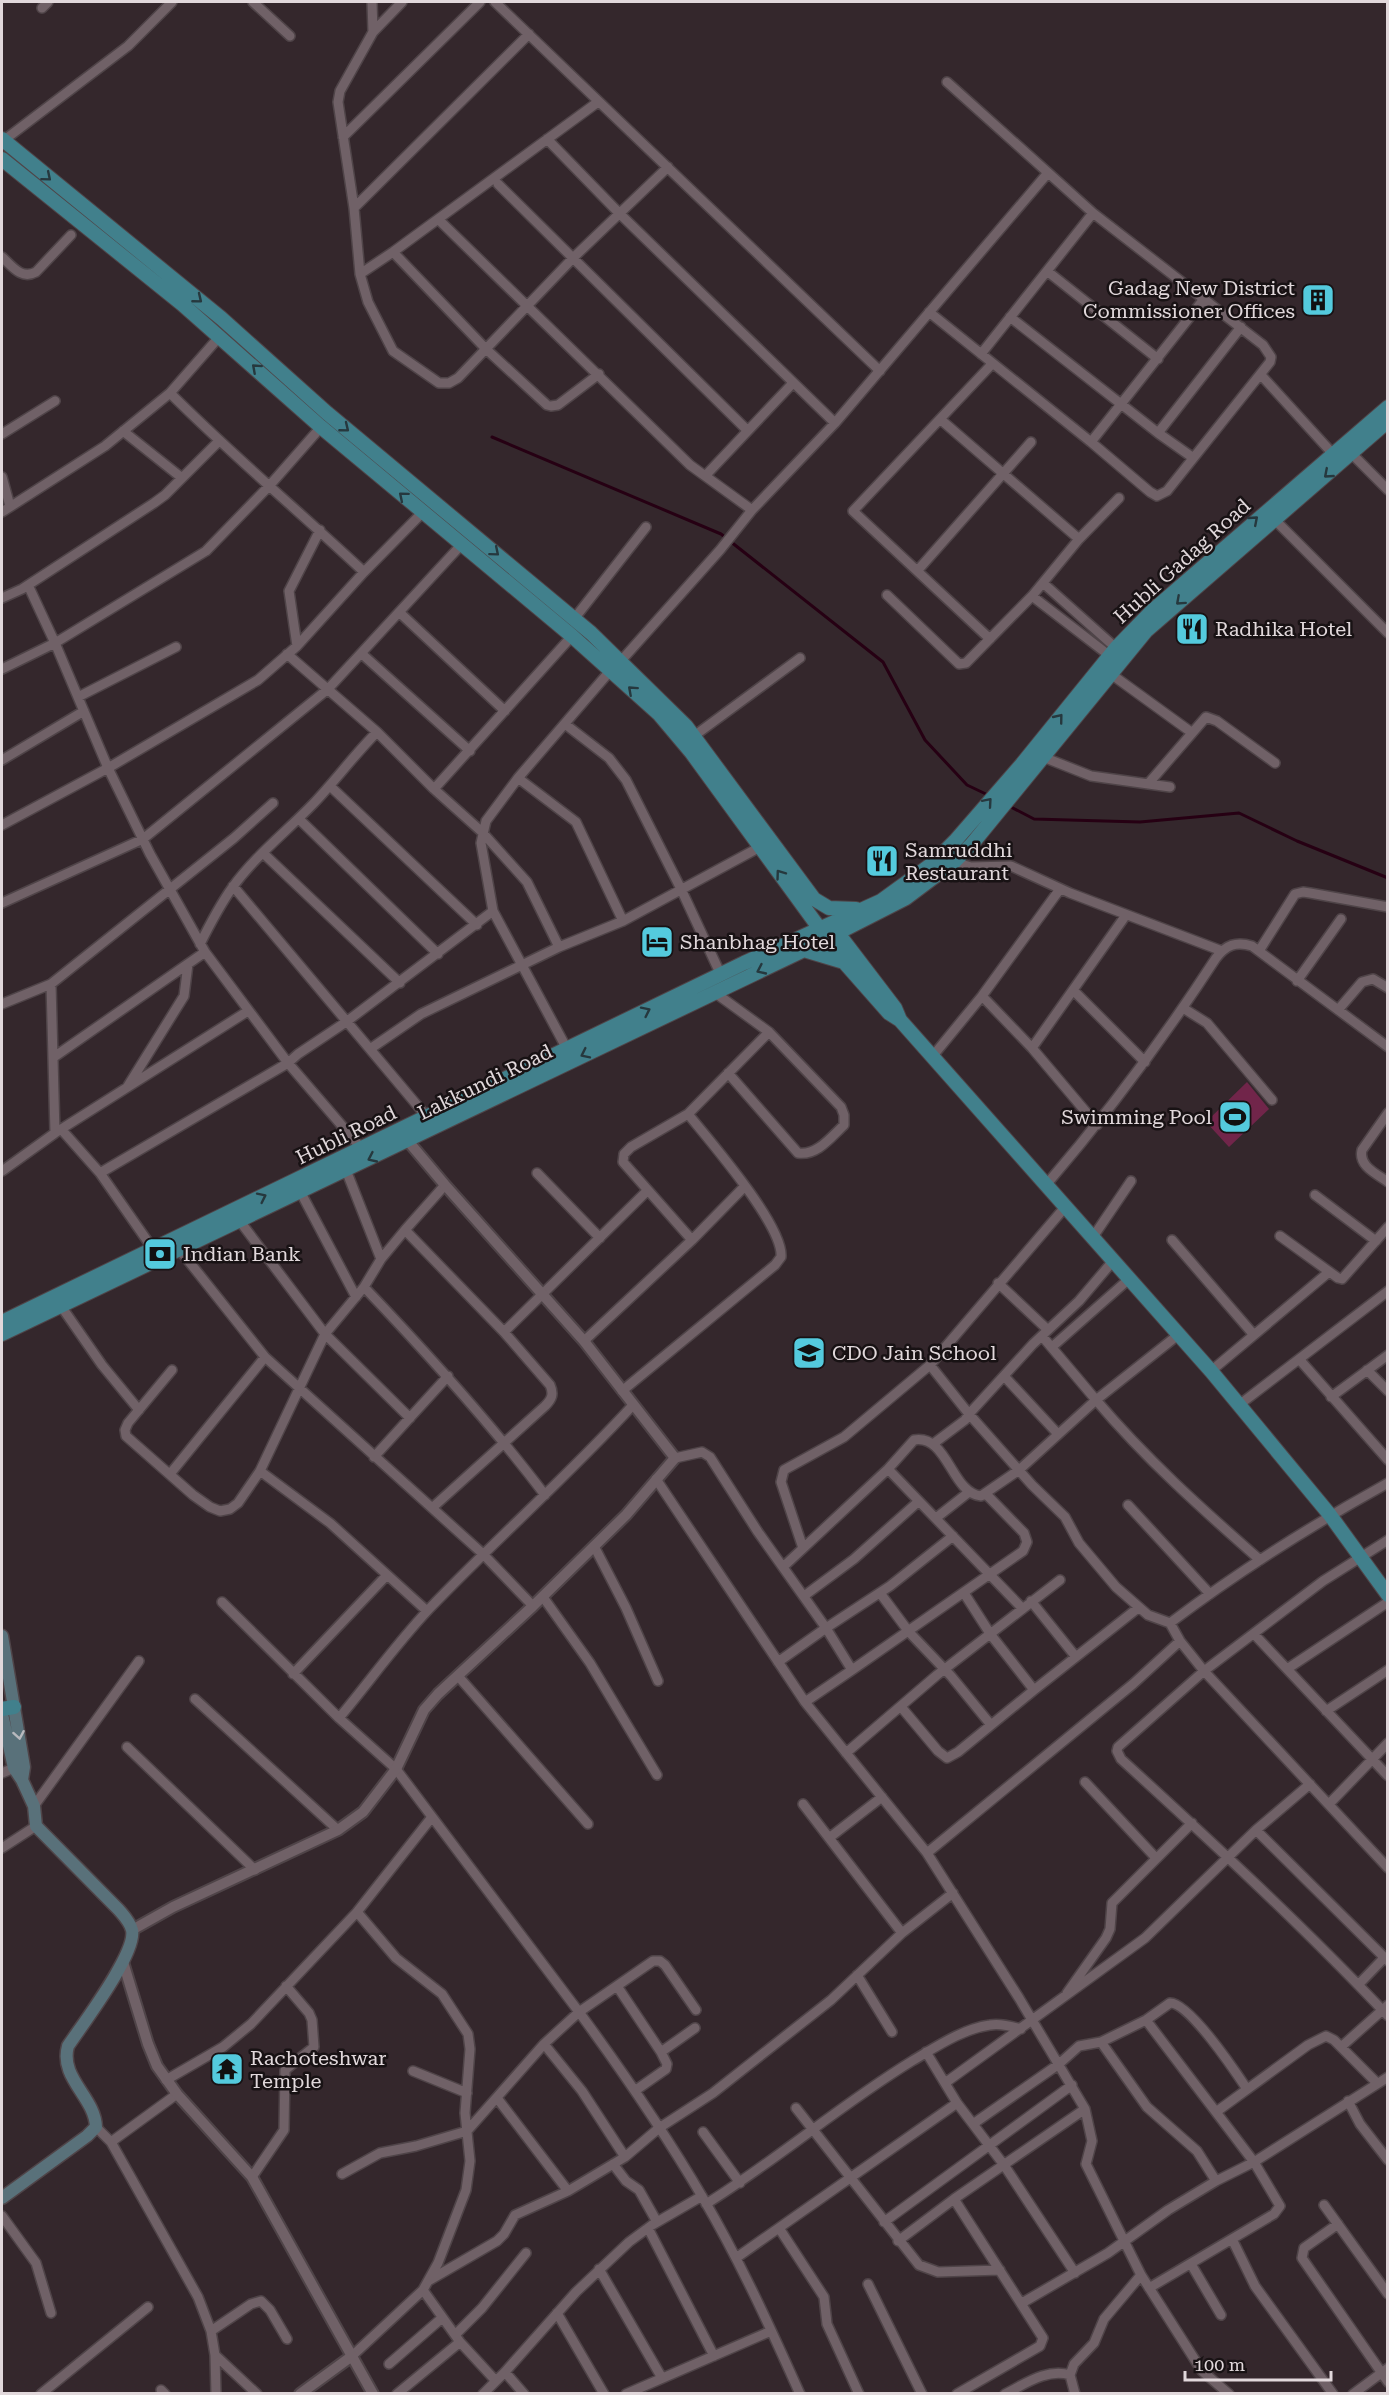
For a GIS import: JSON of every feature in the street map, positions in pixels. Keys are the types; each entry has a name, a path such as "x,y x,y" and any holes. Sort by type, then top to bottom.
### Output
{"main road":[{"path":"2,140 221,318 327,413 574,619 677,734 760,847 809,903 863,914 906,898 954,862"},
{"path":"2,159 220,336 321,427 572,636 615,666 694,736 850,959 895,1008 900,1020 932,1057 1211,1371 1330,1515 1388,1595"},
{"name":"Hubli Gadag Road","path":"955,841 1022,764 1113,652 1153,610 1388,407"},
{"name":"Hubli Gadag Road","path":"954,862 972,844 1146,631 1388,421"},
{"name":"Hubli Road","path":"2,1322 793,940 829,930 863,914 932,864 955,841"},
{"path":"793,940 802,927 809,903"},
{"path":"850,959 853,939 863,914"},
{"name":"Lakkundi Road","path":"2,1334 804,950 829,930"},
{"path":"804,950 850,959"},
{"path":"2,1636 4,1716 14,1768 34,1806 36,1826 119,1910 132,1930 131,1942 123,1962 68,2046 66,2054 69,2072 92,2112 96,2127 2,2198"},
{"path":"4,1716 24,1767 22,1780"}],"street":[{"path":"2,140 128,46 171,2"},
{"path":"253,2 290,36"},
{"path":"372,2 373,32"},
{"path":"402,2 373,32 338,96 354,208 360,274 368,302 393,351 440,383 449,383 458,378 574,257 668,167"},
{"path":"343,137 480,2"},
{"path":"495,2 880,371"},
{"path":"354,208 529,34"},
{"path":"929,312 1157,496 1167,491 1261,375 1271,357 1263,345 1241,327 1093,213 1047,174 947,82"},
{"path":"360,274 598,102"},
{"path":"547,139 620,214 835,423"},
{"path":"567,1049 524,964 493,911 481,843 486,821 518,778 615,666 720,550 752,510 835,423 1047,174"},
{"path":"498,184 747,430"},
{"path":"981,354 1093,213"},
{"path":"438,219 690,465 752,510"},
{"path":"2,257 22,275 29,276 36,272 71,235"},
{"path":"393,252 486,349 547,405 558,405 599,374"},
{"path":"1047,271 1158,359"},
{"path":"1091,442 1204,299"},
{"path":"1010,317 1122,403 1158,434 1192,458"},
{"path":"1158,434 1241,327"},
{"path":"2,512 105,446 170,393 220,336"},
{"path":"990,639 853,511 992,364"},
{"path":"1261,375 1333,454"},
{"path":"706,476 747,430 794,383"},
{"path":"170,393 218,442 270,485 364,572"},
{"path":"2,434 55,401"},
{"path":"940,418 1079,538"},
{"path":"2,669 55,644 206,551 270,485 321,427"},
{"path":"123,431 182,478"},
{"path":"2,598 28,585 154,503 218,442"},
{"path":"918,570 1031,442"},
{"path":"1351,453 1388,490"},
{"path":"2,477 10,506"},
{"path":"887,595 959,664 966,663 1032,596 1079,538 1119,498"},
{"path":"2,825 108,768 258,680 297,646 364,572 423,512"},
{"path":"1274,519 1388,633"},
{"path":"574,619 646,528"},
{"path":"297,646 289,591 320,530"},
{"path":"2,903 143,839 328,688 462,544"},
{"path":"1043,583 1113,652"},
{"path":"28,585 108,768 143,839 202,948 288,1063 362,1149"},
{"path":"1032,596 1113,652"},
{"path":"399,612 505,711"},
{"path":"434,789 572,636"},
{"path":"78,697 176,647"},
{"path":"287,654 377,732 434,789 482,832 526,882 559,947"},
{"path":"362,654 470,751"},
{"path":"694,736 800,658"},
{"path":"1111,674 1191,732"},
{"path":"2,760 84,711"},
{"path":"1148,784 1201,720 1206,717 1211,718 1275,763"},
{"path":"566,724 609,758 621,773 681,889 721,975"},
{"path":"54,1057 188,964 202,948 214,915 233,886 330,786 377,732"},
{"path":"1043,758 1091,776 1170,787"},
{"path":"518,778 576,822 623,921"},
{"path":"330,786 477,925"},
{"path":"2,1004 51,984 234,838 273,803"},
{"path":"299,819 438,954"},
{"path":"370,1048 422,1014 559,947 623,921 760,847"},
{"path":"263,853 400,983"},
{"path":"954,862 971,867 1011,866 1060,889 1222,951"},
{"path":"233,886 427,1117"},
{"path":"932,1057 982,996 1060,889"},
{"path":"1259,951 1298,892 1310,892 1388,907"},
{"path":"100,1173 288,1063 297,1054 400,983 493,911"},
{"path":"1032,1048 1125,915"},
{"path":"1298,981 1341,920"},
{"path":"1046,1185 1097,1125 1184,1008 1222,951 1232,944 1242,943 1259,951 1388,1047"},
{"path":"125,1090 184,996 188,964"},
{"path":"1338,1010 1362,982 1373,980 1388,988"},
{"path":"51,984 58,1131 100,1173 153,1249"},
{"path":"1073,990 1145,1062"},
{"path":"714,992 769,1032 841,1107 844,1125 815,1151 806,1154 798,1153 728,1073"},
{"path":"982,996 1032,1048 1097,1125"},
{"path":"1184,1008 1207,1023 1272,1100"},
{"path":"2,1171 58,1131 248,1011"},
{"path":"692,1240 622,1162 624,1154 631,1147 688,1114 769,1032"},
{"path":"1388,1113 1362,1150 1360,1157 1363,1164 1388,1182"},
{"path":"622,1391 781,1257 779,1241 745,1186 688,1114"},
{"path":"408,1141 444,1185 584,1341 675,1458"},
{"path":"346,1170 381,1260"},
{"path":"537,1173 600,1238"},
{"path":"1093,1238 1131,1181"},
{"path":"171,1370 128,1423 125,1430 126,1436 193,1495 210,1507 220,1511 230,1509 238,1503 260,1471 325,1334 364,1287 381,1260 444,1185"},
{"path":"584,1341 692,1240 745,1186"},
{"path":"300,1191 356,1297"},
{"path":"504,1332 647,1191"},
{"path":"1315,1195 1376,1241"},
{"path":"803,1548 781,1482 784,1470 844,1437 930,1365 1066,1206"},
{"path":"239,1220 325,1334 410,1418"},
{"path":"1280,1236 1338,1278 1346,1277 1387,1229"},
{"path":"405,1230 504,1332 550,1384 553,1391 551,1399 432,1508"},
{"path":"1172,1240 1254,1335"},
{"path":"179,1249 265,1357 483,1554 533,1606"},
{"path":"933,1444 964,1420 1045,1333 1079,1301 1113,1261"},
{"path":"1211,1371 1329,1272"},
{"path":"1052,1347 1129,1279"},
{"path":"998,1283 1045,1333 1052,1347 1125,1434 1165,1475 1260,1560"},
{"path":"364,1287 448,1376 505,1443 545,1495"},
{"path":"1239,1405 1388,1291"},
{"path":"61,1306 102,1365 139,1410"},
{"path":"783,1567 888,1469 914,1440 923,1440 933,1444 969,1492 975,1495 986,1494 1019,1470 1096,1400 1178,1335"},
{"path":"1331,1397 1388,1355"},
{"path":"170,1474 265,1357"},
{"path":"1299,1359 1388,1460"},
{"path":"930,1365 969,1414 1065,1517 1079,1542 1116,1587 1148,1616 1170,1623 1180,1641 1204,1671 1388,1868"},
{"path":"1367,1370 1388,1391"},
{"path":"374,1457 448,1376"},
{"path":"1004,1376 1058,1434"},
{"path":"339,1718 427,1611 633,1405"},
{"path":"132,1930 173,1907 338,1830 363,1812 396,1769 424,1710 626,1515 675,1458 702,1452 710,1457 758,1533 826,1628 852,1670"},
{"path":"888,1469 1022,1608"},
{"path":"260,1471 330,1523 427,1611"},
{"path":"656,1479 805,1702 927,1853 953,1893 1085,2109 1092,2140 1086,2164 1123,2243 1205,2376 1229,2394"},
{"path":"1170,1623 1260,1560 1330,1515 1388,1483"},
{"path":"936,1518 969,1492"},
{"path":"805,1702 1023,1551 1026,1542 1024,1533 986,1494"},
{"path":"804,1596 854,1559 919,1501"},
{"path":"1128,1505 1210,1594"},
{"path":"778,1662 880,1593 953,1536"},
{"path":"1341,2048 1386,2011 1192,1823 1121,1759 1117,1750 1204,1671 1323,1581 1363,1558 1388,1540"},
{"path":"594,1546 626,1608 658,1680"},
{"path":"293,1674 387,1575"},
{"path":"846,1753 945,1670 1060,1580"},
{"path":"880,1593 909,1632 945,1670 991,1725"},
{"path":"964,1593 991,1635 1034,1690"},
{"path":"543,1597 590,1664 657,1775"},
{"path":"1031,1601 1076,1657"},
{"path":"222,1602 293,1674 396,1769 636,2090 704,2200 736,2258 800,2394"},
{"path":"1287,1670 1388,1602"},
{"path":"902,1708 938,1751 947,1758 958,1752 1138,1608"},
{"path":"1254,1634 1388,1776"},
{"path":"927,1853 1133,1684 1180,1641"},
{"path":"34,1806 139,1661"},
{"path":"1326,1711 1388,1670"},
{"path":"458,1676 588,1824"},
{"path":"195,1699 338,1830"},
{"path":"1329,1804 1388,1743"},
{"path":"126,1747 255,1870"},
{"path":"2,1773 14,1768"},
{"path":"1085,1782 1156,1858"},
{"path":"945,2083 1145,1938 1256,1830 1310,1784"},
{"path":"830,1838 882,1797"},
{"path":"803,1804 902,1933"},
{"path":"166,2080 217,2051 238,2035 357,1912 432,1817"},
{"path":"1061,2001 1106,1938 1110,1929 1112,1903 1192,1823"},
{"path":"2,1848 36,1826"},
{"path":"1256,1830 1386,1960 1359,1984"},
{"path":"300,2394 352,2355 425,2285 497,2241 515,2215 568,2191 625,2157 659,2128 713,2093 831,2000 902,1933 953,1893"},
{"path":"357,1912 396,1958 442,1994 468,2034 470,2049 466,2131 470,2161 466,2190 452,2231 425,2285"},
{"path":"342,2174 380,2154 466,2131 544,2044 579,2012 653,1961 660,1961 665,1965 696,2010"},
{"path":"123,1962 157,2066 177,2094 252,2177 373,2394"},
{"path":"857,1975 892,2032"},
{"path":"252,2177 284,2130 285,2070 314,2047 312,2020 309,2013 286,1986"},
{"path":"617,1986 667,2064 666,2069 636,2090"},
{"path":"973,2124 1059,2064 1079,2046 1101,2042 1146,2020 1170,2003 1181,2005 1222,2052 1247,2089"},
{"path":"1146,2020 1254,2162 1280,2206 1274,2214 1149,2288"},
{"path":"483,2394 495,2380 506,2372 599,2269 648,2228 740,2183 892,2073 926,2052 978,2027 993,2024 1021,2029"},
{"path":"661,2052 694,2028"},
{"path":"1216,2112 1319,2038 1326,2036 1377,2083"},
{"path":"1101,2042 1147,2107 1197,2151 1216,2181"},
{"path":"544,2044 582,2091 625,2157"},
{"path":"926,2052 957,2103 1004,2164 1075,2273"},
{"path":"413,2071 467,2093"},
{"path":"1022,2303 1123,2243 1168,2210 1216,2181 1254,2162 1388,2077"},
{"path":"884,2222 1072,2085"},
{"path":"111,2142 177,2094"},
{"path":"497,2098 568,2191"},
{"path":"1348,2101 1360,2124 1388,2160"},
{"path":"736,2258 957,2103"},
{"path":"796,2108 919,2265 927,2270 938,2272 1000,2270"},
{"path":"898,2241 954,2199 1085,2109"},
{"path":"96,2127 111,2142 198,2297 211,2331 215,2355 216,2394"},
{"path":"703,2132 740,2183"},
{"path":"613,2164 626,2181 636,2187 657,2222"},
{"path":"954,2199 1042,2334 1042,2343 957,2394"},
{"path":"1324,2205 1388,2294"},
{"path":"2,2216 36,2263 42,2275 51,2313"},
{"path":"1338,2224 1304,2248 1302,2258 1384,2371 1388,2382"},
{"path":"648,2228 714,2356"},
{"path":"779,2228 824,2297 827,2324 859,2394"},
{"path":"1232,2239 1255,2286 1334,2394"},
{"path":"397,2394 458,2338 526,2253"},
{"path":"1191,2264 1221,2315"},
{"path":"599,2269 662,2378"},
{"path":"1075,2394 1070,2375 1074,2364 1094,2343 1104,2319 1141,2275"},
{"path":"868,2284 922,2394"},
{"path":"425,2285 442,2318 495,2380"},
{"path":"211,2331 257,2301 265,2304 286,2339"},
{"path":"41,2394 148,2307"},
{"path":"557,2313 604,2394"},
{"path":"389,2364 442,2318"},
{"path":"626,2394 771,2331"},
{"path":"215,2355 257,2394"},
{"path":"1353,2394 1384,2371"},
{"path":"506,2372 524,2394"},
{"path":"1005,2394 1042,2376 1057,2373 1070,2375"}],"shaded area":[{"name":"Swimming Pool","path":"1247,1082 1269,1109 1229,1147 1206,1122"}],"waterway":[{"path":"492,437 721,534 883,662 925,740 967,785 988,795"},
{"path":"1007,805 1034,819 1140,822 1239,813 1297,841 1388,878"}],"place":[{"name":"Gadag New District Commissioner Offices","path":"1318,300"},
{"name":"Radhika Hotel","path":"1192,629"},
{"name":"Samruddhi Restaurant","path":"882,861"},
{"name":"Shanbhag Hotel","path":"657,942"},
{"name":"Swimming Pool","path":"1235,1117"},
{"name":"Indian Bank","path":"160,1254"},
{"name":"CDO Jain School","path":"809,1353"},
{"name":"Rachoteshwar Temple","path":"227,2069"}]}
